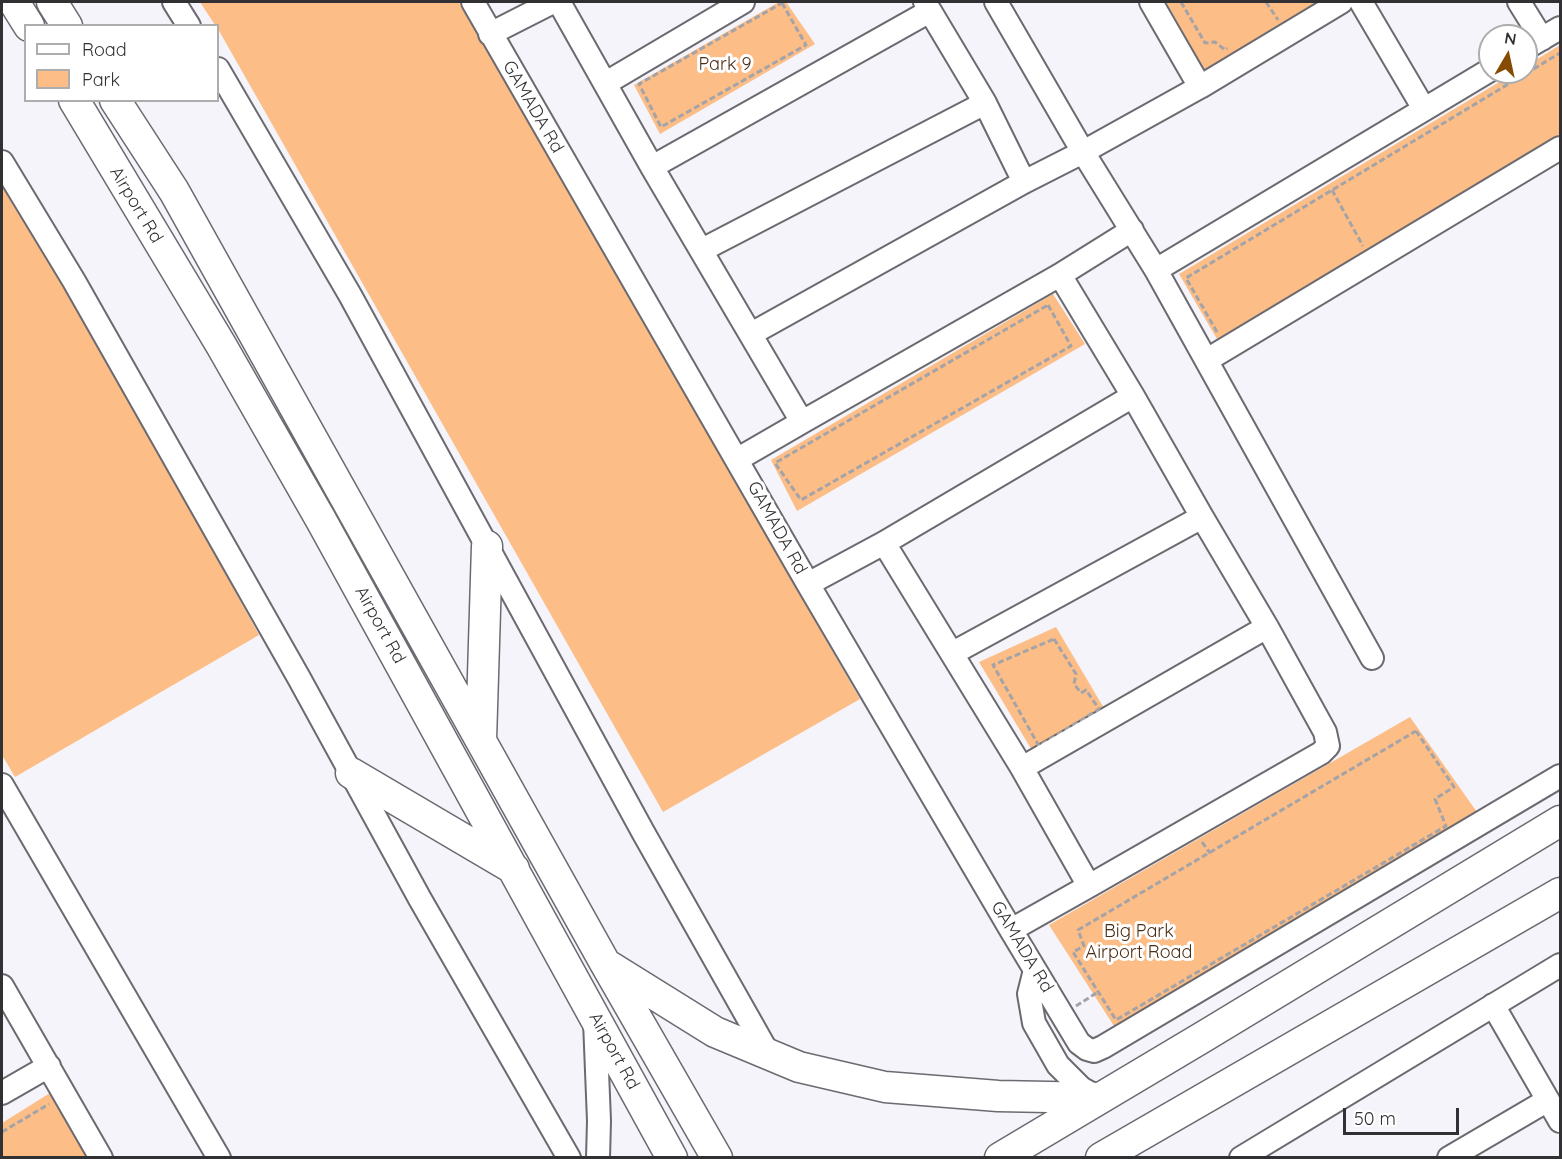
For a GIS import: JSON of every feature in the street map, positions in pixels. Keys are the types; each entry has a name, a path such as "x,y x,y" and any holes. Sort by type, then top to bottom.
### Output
{"main road":[{"path":"14,2 28,24"},
{"path":"52,2 66,24"},
{"name":"Airport Rd","path":"75,102 221,345 315,510 672,1158"},
{"path":"116,102 174,191 605,963 717,1158"},
{"path":"481,740 487,546"},
{"path":"351,773 514,869"},
{"path":"1000,1158 1560,821"},
{"path":"1102,1157 1560,892"},
{"path":"605,963 715,1032 799,1067 885,1087 998,1096 1099,1098"}],"street":[{"path":"174,2 188,24"},
{"name":"GAMADA Rd","path":"473,2 808,584 1011,930 1079,1043 1087,1049 1094,1050 1103,1047 1560,776"},
{"path":"490,34 553,2"},
{"path":"559,2 652,167 802,422"},
{"path":"606,82 743,2"},
{"path":"996,2 1083,152 1156,270 1372,658"},
{"path":"1151,2 1200,87"},
{"path":"752,334 1200,87 1341,2"},
{"path":"1361,2 1425,109"},
{"path":"1519,2 1543,38"},
{"path":"652,167 928,6 985,103 1024,182"},
{"path":"219,71 350,296 643,832 769,1055"},
{"path":"1156,270 1478,76"},
{"path":"702,250 985,103"},
{"path":"1207,360 1560,148"},
{"path":"2,162 74,281 420,899 569,1158"},
{"path":"738,459 1060,275 1132,230"},
{"path":"1011,930 1321,753 1328,746 1325,732 1267,627 1060,275"},
{"path":"808,584 884,543 1133,396"},
{"path":"953,653 1202,517"},
{"path":"884,543 1022,768 1089,886"},
{"path":"1022,768 1267,627"},
{"path":"2,785 219,1158"},
{"path":"1241,1158 1560,965"},
{"path":"1035,970 1029,994 1034,1023 1058,1065 1081,1088 1099,1098"},
{"path":"2,986 101,1158"},
{"path":"1493,1005 1560,1121"},
{"path":"595,1015 598,1158"},
{"path":"2,1093 49,1066"},
{"path":"1449,1158 1548,1100"}],"path":[{"path":"1181,2 1205,43 1215,42 1225,50 1234,45"},
{"path":"782,3 806,45 661,127 639,84 782,3"},
{"path":"1277,20 1285,15"},
{"path":"1218,333 1186,278 1560,53"},
{"path":"1332,190 1363,246"},
{"path":"1048,305 1071,346 801,500 775,463 1048,305"},
{"path":"1054,639 1076,674 1074,684 1081,693 1086,690 1099,709 1039,746 993,665 1054,639"},
{"path":"1416,731 1454,788 1435,799 1446,826 1116,1020 1098,992 1073,952 1084,946 1078,930 1416,731"},
{"path":"1062,1014 1098,992"},
{"path":"2,1132 49,1104 54,1113"}],"green space":[{"path":"200,2 459,2 860,699 663,812 219,31 219,24 214,24"},
{"name":"Park 9","path":"779,2 786,2 815,44 660,134 634,85"},
{"path":"1166,2 1327,2 1206,73"},
{"path":"1560,45 1560,134 1217,339 1179,274 1496,84 1538,84 1538,59"},
{"path":"2,183 77,303 259,635 15,777 2,755"},
{"path":"1053,294 1085,344 797,511 771,460"},
{"path":"1056,627 1105,710 1033,752 979,662"},
{"name":"Big Park Airport Road","path":"1410,717 1479,815 1114,1026 1049,925"},
{"path":"50,1093 88,1157 2,1158 2,1123"}]}
